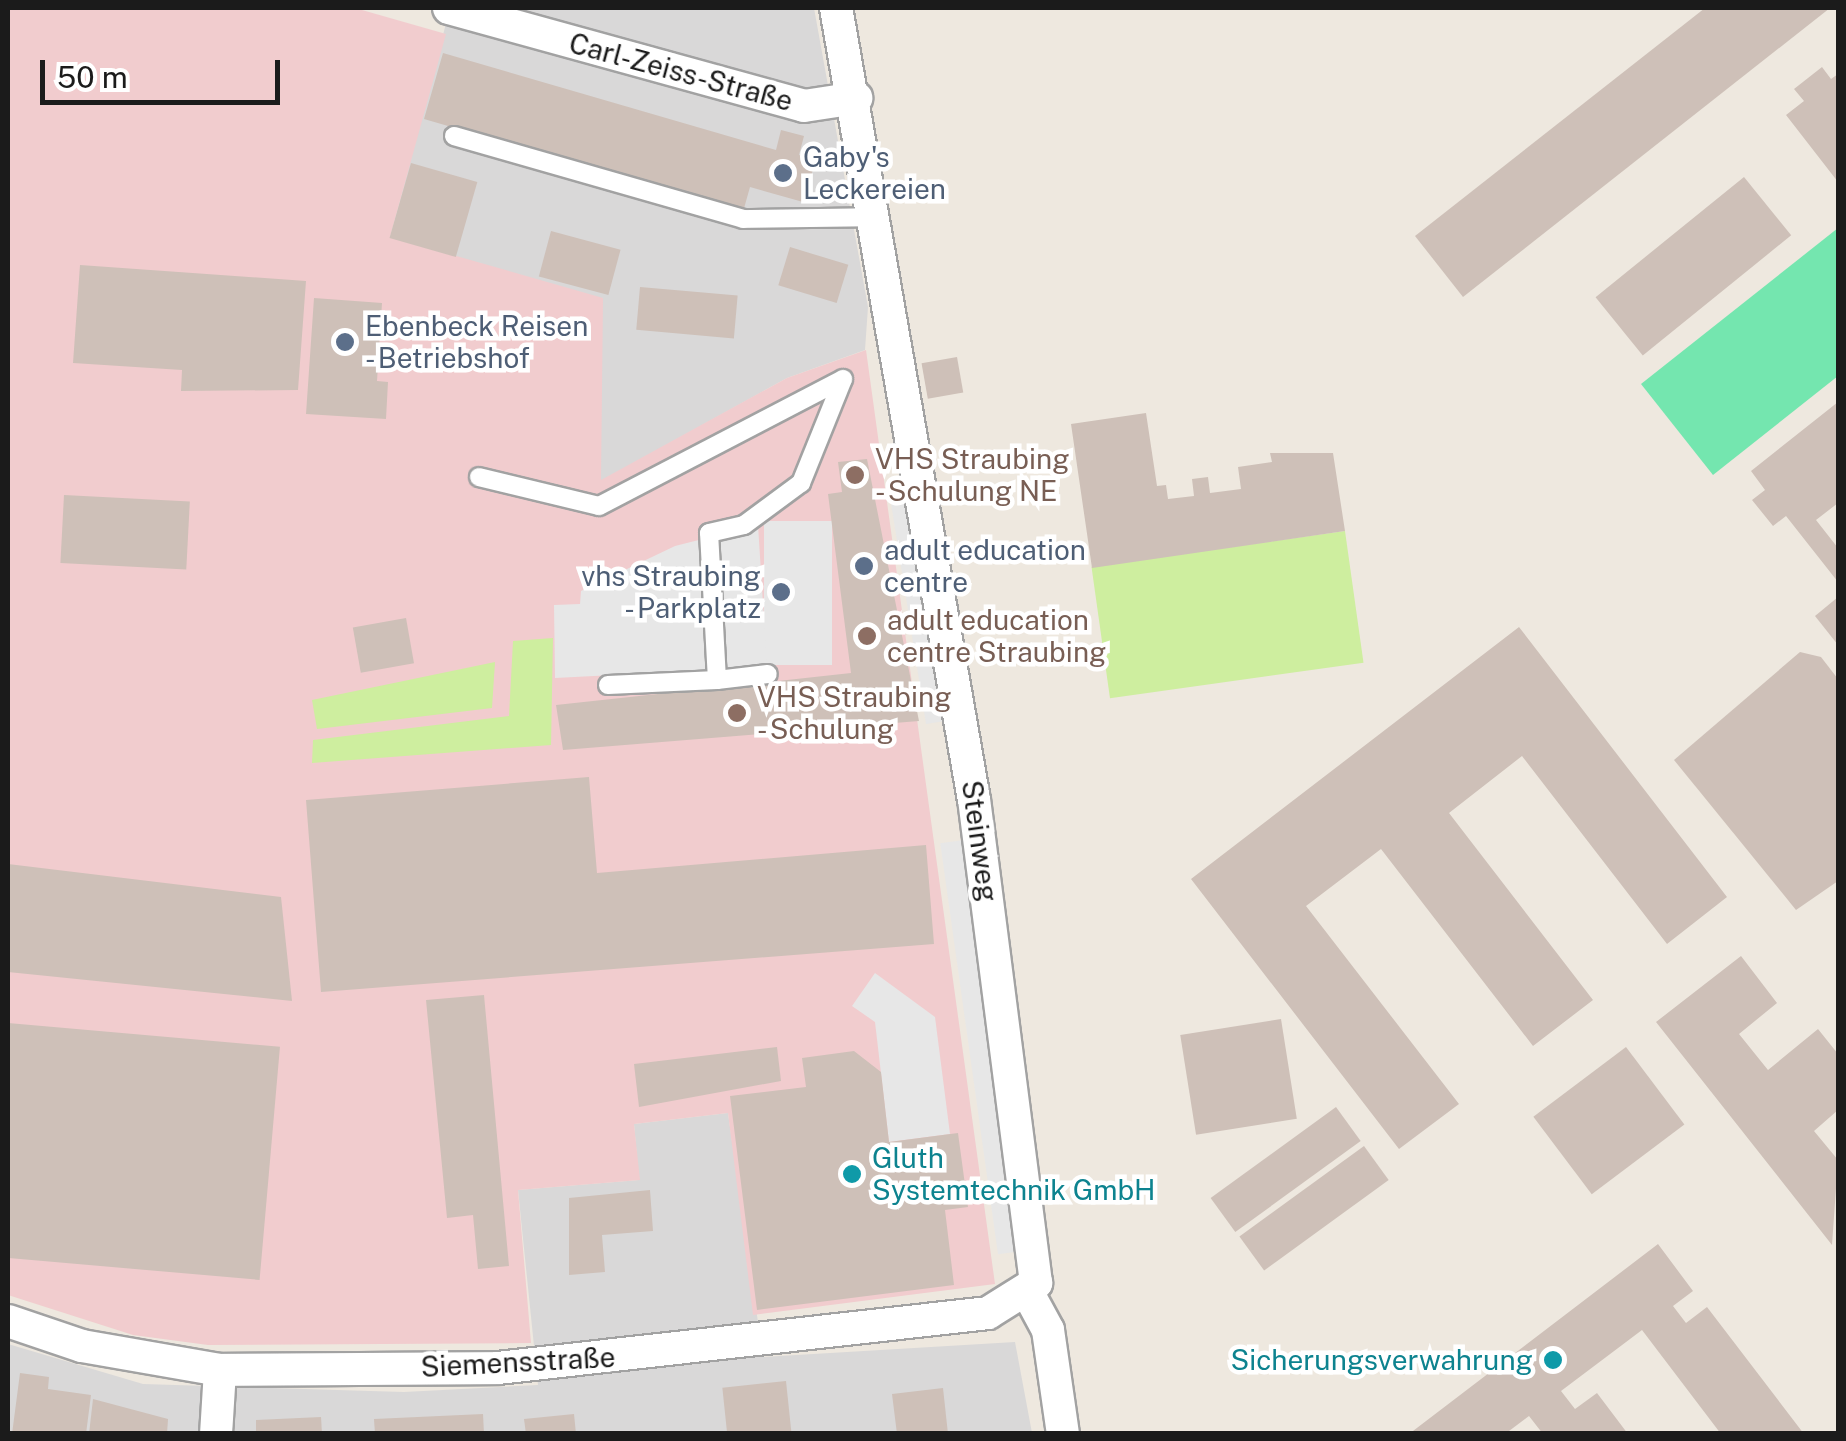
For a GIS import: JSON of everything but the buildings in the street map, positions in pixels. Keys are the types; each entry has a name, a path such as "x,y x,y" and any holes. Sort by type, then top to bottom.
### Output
{"street":[{"name":"Carl-Zeiss-Straße","path":"449,8 804,106 856,98"},
{"name":"Steinweg","path":"836,8 878,216 1009,1044 1038,1259 1028,1293"},
{"name":"Siemensstraße","path":"8,1320 82,1346 220,1370 582,1361 988,1313 1028,1293"},
{"path":"1028,1293 1048,1330 1063,1434"},
{"path":"216,1434 220,1370"}],"lane":[{"path":"454,136 743,219 878,216"},
{"path":"479,478 599,506 843,378 828,429 801,483 744,525 709,533 717,680"},
{"path":"608,685 768,674"}],"shaded area":[{"path":"8,8 355,8 446,34 390,237 603,298 601,480 787,378 866,350 995,1284 753,1315 728,1113 634,1124 640,1180 518,1190 531,1343 208,1345 133,1335 8,1295"},
{"path":"450,8 814,8 868,307 865,350 787,378 601,481 390,238"},
{"path":"908,489 945,721 926,724 889,492"},
{"path":"764,521 832,521 832,665 764,665"},
{"path":"758,525 767,667 555,678 554,605 580,604 581,591 675,546"},
{"name":"Gluth Systemtechnik GmbH","path":"964,840 1022,1251 998,1254 940,843"},
{"name":"Gluth Systemtechnik GmbH","path":"875,973 935,1017 950,1134 889,1142 875,1022 852,1006"},
{"path":"728,1113 763,1357 1015,1342 1032,1433 8,1433 8,1344 143,1384 404,1392 538,1385 518,1190 639,1180 634,1124"}],"green space":[{"path":"1838,228 1838,376 1713,475 1641,384"},
{"path":"1345,531 1364,663 1110,698 1091,567"},
{"path":"553,638 551,745 312,763 313,740 509,716 513,641"},
{"path":"495,662 492,708 317,729 312,700"}],"place":[{"name":"Gaby's Leckereien","path":"783,173"},
{"name":"Ebenbeck Reisen - Betriebshof","path":"345,342"},
{"name":"VHS Straubing - Schulung NE","path":"855,475"},
{"name":"adult education centre","path":"864,566"},
{"name":"vhs Straubing - Parkplatz","path":"781,592"},
{"name":"adult education centre Straubing","path":"867,636"},
{"name":"VHS Straubing - Schulung","path":"737,713"},
{"name":"Gluth Systemtechnik GmbH","path":"852,1174"},
{"name":"Sicherungsverwahrung","path":"1553,1360"}]}
